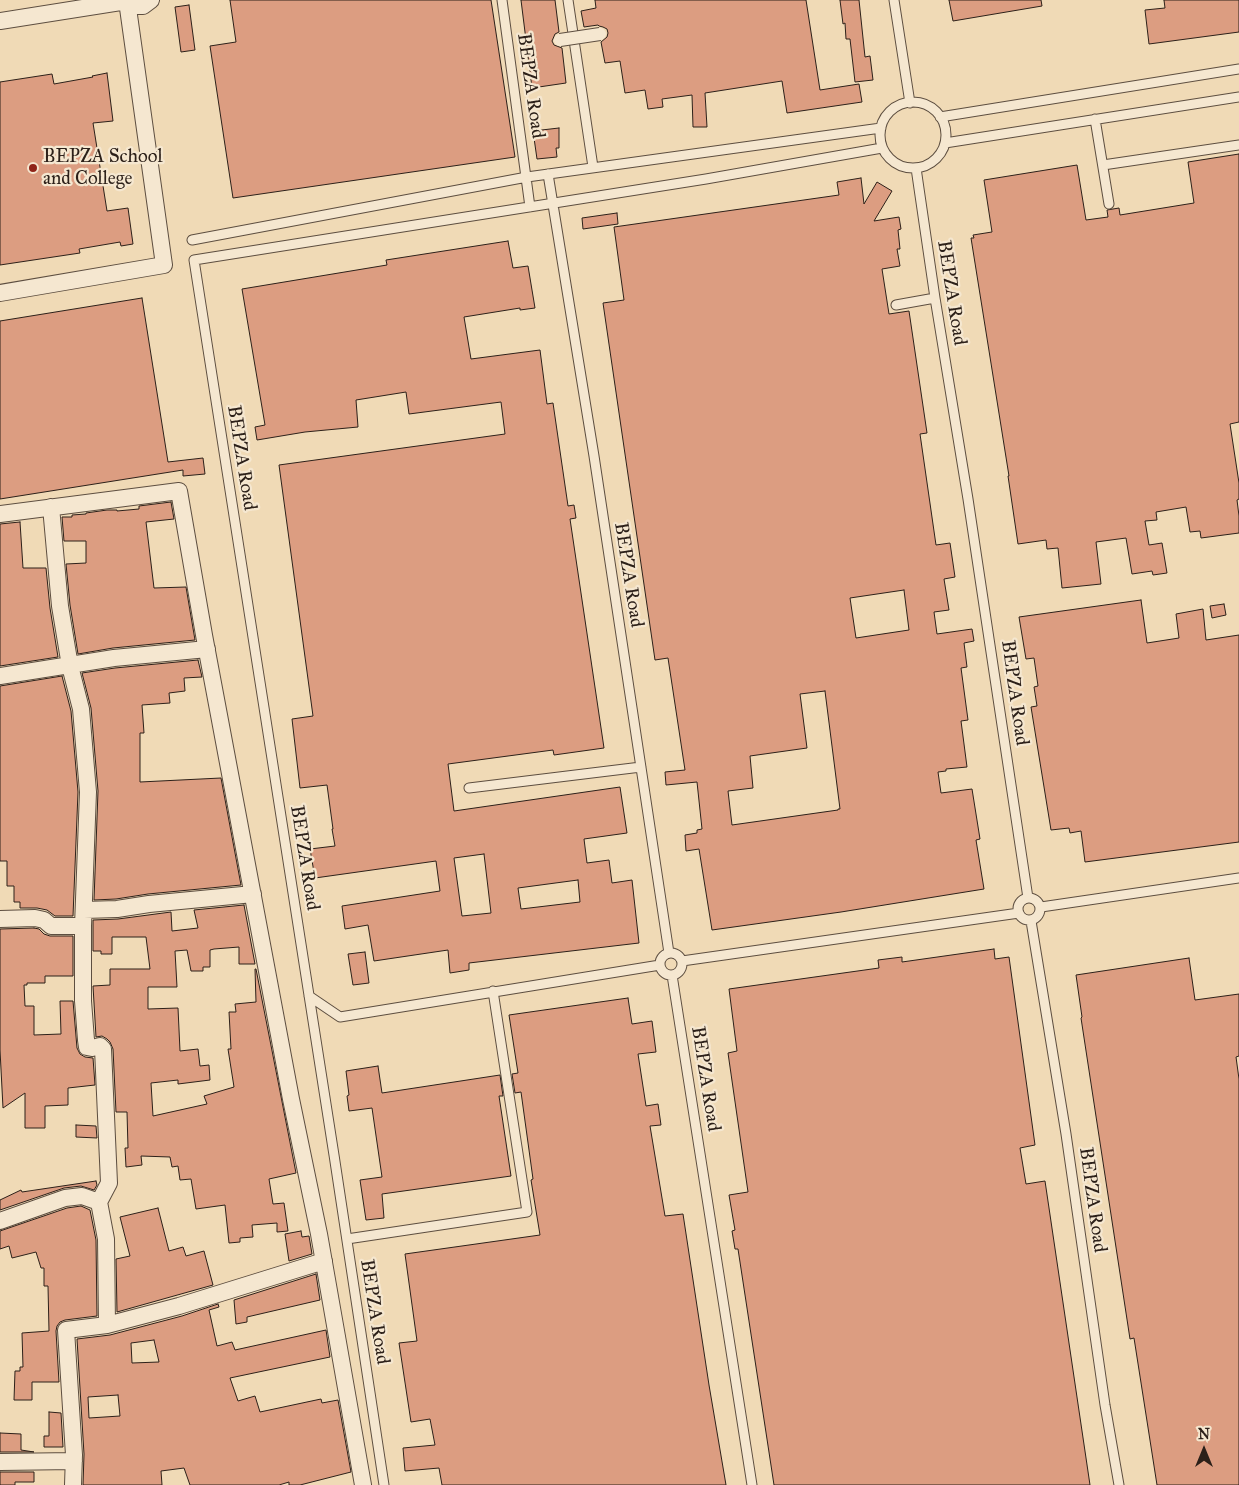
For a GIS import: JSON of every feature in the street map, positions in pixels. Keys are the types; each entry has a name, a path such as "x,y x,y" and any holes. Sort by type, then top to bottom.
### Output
{"street":[{"path":"0,21 126,1 137,6 143,6 152,0"},
{"path":"0,292 164,265 126,1"},
{"path":"560,40 600,34"},
{"path":"0,514 180,491 207,649 291,1099 324,1261 363,1485"},
{"path":"51,507 60,606 70,666 82,709 88,792 83,926 83,1001 87,1047 100,1046 102,1049 109,1183 99,1202 106,1239 107,1325"},
{"path":"0,676 114,658 207,649"},
{"path":"84,910 117,909 253,894"},
{"path":"0,919 35,918 44,920 51,926 83,926"},
{"path":"0,1221 65,1198 82,1196 99,1202"},
{"path":"73,1485 74,1461 66,1330 107,1325 179,1306 324,1261"},
{"path":"0,1462 74,1461"}],"lane":[{"name":"BEPZA Road","path":"502,0 530,207"},
{"path":"568,0 593,167"},
{"path":"894,0 910,103"},
{"path":"940,117 1239,69"},
{"path":"945,143 1239,97"},
{"path":"910,103 923,104 935,111 945,129 945,143 934,160 922,167 916,168 902,166 890,159 880,142 880,128 886,116 897,107 910,103"},
{"path":"1095,119 1109,204"},
{"path":"192,240 526,177 880,128"},
{"path":"1103,166 1239,145"},
{"name":"BEPZA Road","path":"384,1485 310,996 194,260 530,207 882,148"},
{"name":"BEPZA Road","path":"916,168 1028,898"},
{"name":"BEPZA Road","path":"548,174 592,446 668,953"},
{"path":"896,305 935,298"},
{"path":"469,788 640,767"},
{"path":"1041,908 1239,878"},
{"path":"1028,898 1036,900 1041,908 1038,917 1031,920 1024,919 1019,913 1019,905 1024,899 1028,898"},
{"path":"682,961 1019,913"},
{"name":"BEPZA Road","path":"1031,920 1066,1134 1118,1485"},
{"path":"668,953 677,955 682,961 679,972 672,975 664,973 660,965 660,959 668,953"},
{"path":"310,996 340,1017 660,965"},
{"name":"BEPZA Road","path":"672,975 752,1485"},
{"path":"347,1238 527,1212 493,991"}],"building":[{"path":"230,0 491,0 515,157 233,198 210,46 236,42"},
{"path":"521,0 555,0 559,32 555,34 552,41 554,45 562,48 566,83 532,88"},
{"path":"595,0 806,0 820,90 859,84 862,102 787,113 782,81 705,93 707,127 693,127 692,95 662,99 663,107 648,109 645,90 625,93 620,61 605,63 601,42 607,37 607,29 598,25 584,27 581,11 596,8"},
{"path":"840,0 859,0 865,57 870,56 873,80 855,82 850,39 846,39"},
{"path":"949,0 1041,0 1042,6 953,21"},
{"path":"1164,0 1239,0 1239,32 1149,44 1145,10 1165,8"},
{"path":"189,5 195,50 181,52 175,7"},
{"name":"BEPZA School and College","path":"107,73 113,121 93,123 107,211 128,208 133,244 121,246 120,242 79,249 80,253 0,265 0,82 52,74 54,84"},
{"path":"559,128 559,148 556,148 557,157 537,159 533,131"},
{"path":"1239,154 1239,422 1230,424 1239,483 1239,499 1237,500 1239,533 1201,538 1200,531 1190,532 1186,507 1156,512 1157,520 1145,521 1149,545 1162,543 1167,573 1153,575 1152,571 1132,574 1126,538 1096,542 1101,584 1062,588 1058,548 1047,549 1046,540 1018,544 971,238 974,238 973,235 992,232 984,180 1077,165 1086,220 1108,217 1107,210 1119,208 1120,215 1194,203 1188,162"},
{"path":"861,178 864,204 877,182 892,191 874,221 899,217 901,229 898,230 900,249 897,249 900,266 882,269 889,314 909,311 927,433 920,434 936,545 950,543 955,577 944,579 949,610 934,612 937,634 972,629 974,641 964,643 967,667 961,668 968,720 961,721 967,767 946,769 946,771 938,772 941,793 972,789 980,839 976,840 984,889 712,930 699,849 686,851 685,835 697,833 697,830 702,829 697,782 666,785 665,772 685,770 668,658 655,660 603,303 624,300 614,227 839,195 837,182","holes":["904,590 909,630 856,638 850,598","825,691 840,809 732,825 728,791 753,788 750,756 807,748 800,694"]},
{"path":"617,213 618,224 583,229 582,218"},
{"path":"508,241 513,268 528,266 535,308 520,310 520,308 464,317 471,359 540,350 547,404 553,403 568,506 574,505 576,518 570,519 604,748 554,755 553,750 448,764 454,811 620,787 627,833 584,839 587,863 609,860 612,883 632,880 639,943 469,963 469,970 450,973 448,950 374,961 368,925 345,929 342,906 440,891 436,861 315,878 310,849 335,846 327,785 300,788 292,719 313,716 279,465 505,434 501,402 409,414 406,392 356,400 358,427 305,432 257,440 255,427 265,425 242,289 387,265 386,260","holes":["484,854 491,913 462,916 454,858","578,880 580,902 521,909 518,888"]},
{"path":"142,298 168,462 203,458 205,474 183,476 183,470 0,499 0,321"},
{"path":"171,502 174,519 146,522 154,588 186,587 195,640 113,648 78,654 66,564 86,563 86,541 64,541 62,517 72,517 72,515 107,510 139,509 139,506"},
{"path":"20,522 23,568 46,568 58,657 0,666 0,524"},
{"path":"1141,600 1147,643 1179,638 1176,614 1203,609 1206,640 1239,635 1239,842 1085,862 1081,831 1070,833 1069,828 1051,830 1031,707 1037,706 1034,687 1038,686 1034,658 1026,659 1019,617"},
{"path":"1224,604 1226,615 1212,618 1210,606"},
{"path":"198,660 202,677 184,678 185,691 169,693 170,703 142,705 144,733 140,733 140,782 221,778 241,885 94,900 98,791 91,708 82,673"},
{"path":"62,676 71,711 78,792 73,916 55,916 47,910 20,908 20,902 14,902 14,886 7,886 7,861 0,861 0,686"},
{"path":"244,905 255,964 239,964 239,947 214,949 210,950 210,967 203,967 203,971 191,971 187,950 175,951 177,987 148,987 148,1009 178,1008 180,1051 198,1049 200,1066 209,1065 210,1080 178,1084 178,1080 151,1083 153,1116 207,1104 204,1096 234,1087 228,1049 231,1049 229,1012 236,1012 235,1004 256,1002 256,969 296,1173 269,1179 273,1204 284,1203 288,1231 277,1232 277,1223 252,1225 253,1237 240,1238 240,1242 229,1243 225,1205 196,1209 191,1179 180,1180 178,1166 172,1167 170,1157 141,1156 142,1165 126,1167 125,1148 128,1148 127,1112 116,1112 113,1049 107,1039 102,1036 96,1037 93,986 110,985 110,969 150,969 146,937 112,937 112,954 101,954 101,951 93,951 93,920 118,919 171,912 172,931 198,928 194,910"},
{"path":"34,928 50,936 73,936 73,976 45,976 45,983 27,983 27,985 24,985 25,1006 34,1006 34,1035 61,1034 60,1001 73,1001 77,1048 80,1054 93,1058 95,1085 68,1088 68,1105 45,1106 45,1128 25,1128 25,1093 3,1108 0,1050 0,929"},
{"path":"994,949 995,959 1009,957 1035,1145 1020,1148 1026,1184 1045,1181 1090,1485 774,1485 738,1249 735,1249 732,1231 735,1230 729,1195 748,1192 728,1053 737,1051 729,989 879,968 878,960 902,957 902,962"},
{"path":"365,952 369,983 353,985 348,954"},
{"path":"1189,958 1195,1000 1239,994 1239,1056 1236,1057 1239,1079 1239,1485 1157,1485 1134,1338 1130,1339 1076,975"},
{"path":"628,998 632,1024 652,1021 656,1052 638,1054 646,1106 658,1104 661,1125 650,1126 665,1216 683,1214 726,1485 442,1485 439,1468 405,1471 403,1448 435,1445 430,1419 411,1422 399,1343 417,1341 405,1254 540,1235 531,1180 533,1179 521,1092 515,1093 512,1074 518,1073 509,1015"},
{"path":"378,1066 382,1093 500,1075 503,1096 499,1096 511,1176 382,1194 384,1218 366,1220 360,1180 382,1177 372,1108 349,1111 346,1071"},
{"path":"76,1125 96,1126 97,1138 76,1137"},
{"path":"96,1181 97,1185 94,1190 81,1186 64,1188 0,1210 0,1200 21,1190 22,1192"},
{"path":"81,1206 90,1210 96,1240 97,1316 60,1322 56,1331 59,1382 32,1382 32,1400 14,1400 15,1371 20,1371 20,1367 23,1367 22,1333 49,1331 48,1286 44,1286 44,1268 41,1268 36,1252 12,1258 9,1246 0,1249 0,1231 67,1208"},
{"path":"158,1208 169,1251 183,1247 186,1256 204,1251 213,1285 117,1312 116,1259 130,1256 120,1217"},
{"path":"301,1231 302,1237 309,1236 312,1254 289,1261 285,1234"},
{"path":"316,1274 320,1300 247,1317 247,1322 236,1324 234,1300"},
{"path":"218,1304 219,1307 209,1310 217,1346 232,1342 235,1350 326,1330 330,1357 230,1378 238,1401 255,1396 260,1412 321,1399 322,1403 338,1400 351,1472 300,1485 289,1485 289,1482 279,1485 190,1485 184,1468 161,1471 162,1485 83,1485 84,1454 77,1339 110,1335 182,1316","holes":["154,1340 159,1362 132,1363 131,1343","118,1395 120,1416 89,1418 88,1397"]},
{"path":"49,1412 61,1413 63,1447 44,1447 44,1436 49,1436"},
{"path":"0,1433 21,1434 21,1450 34,1452 0,1452"},
{"path":"0,1472 34,1472 34,1482 15,1482 15,1485 0,1485"}],"place":[{"name":"BEPZA School and College","path":"33,168"}]}
